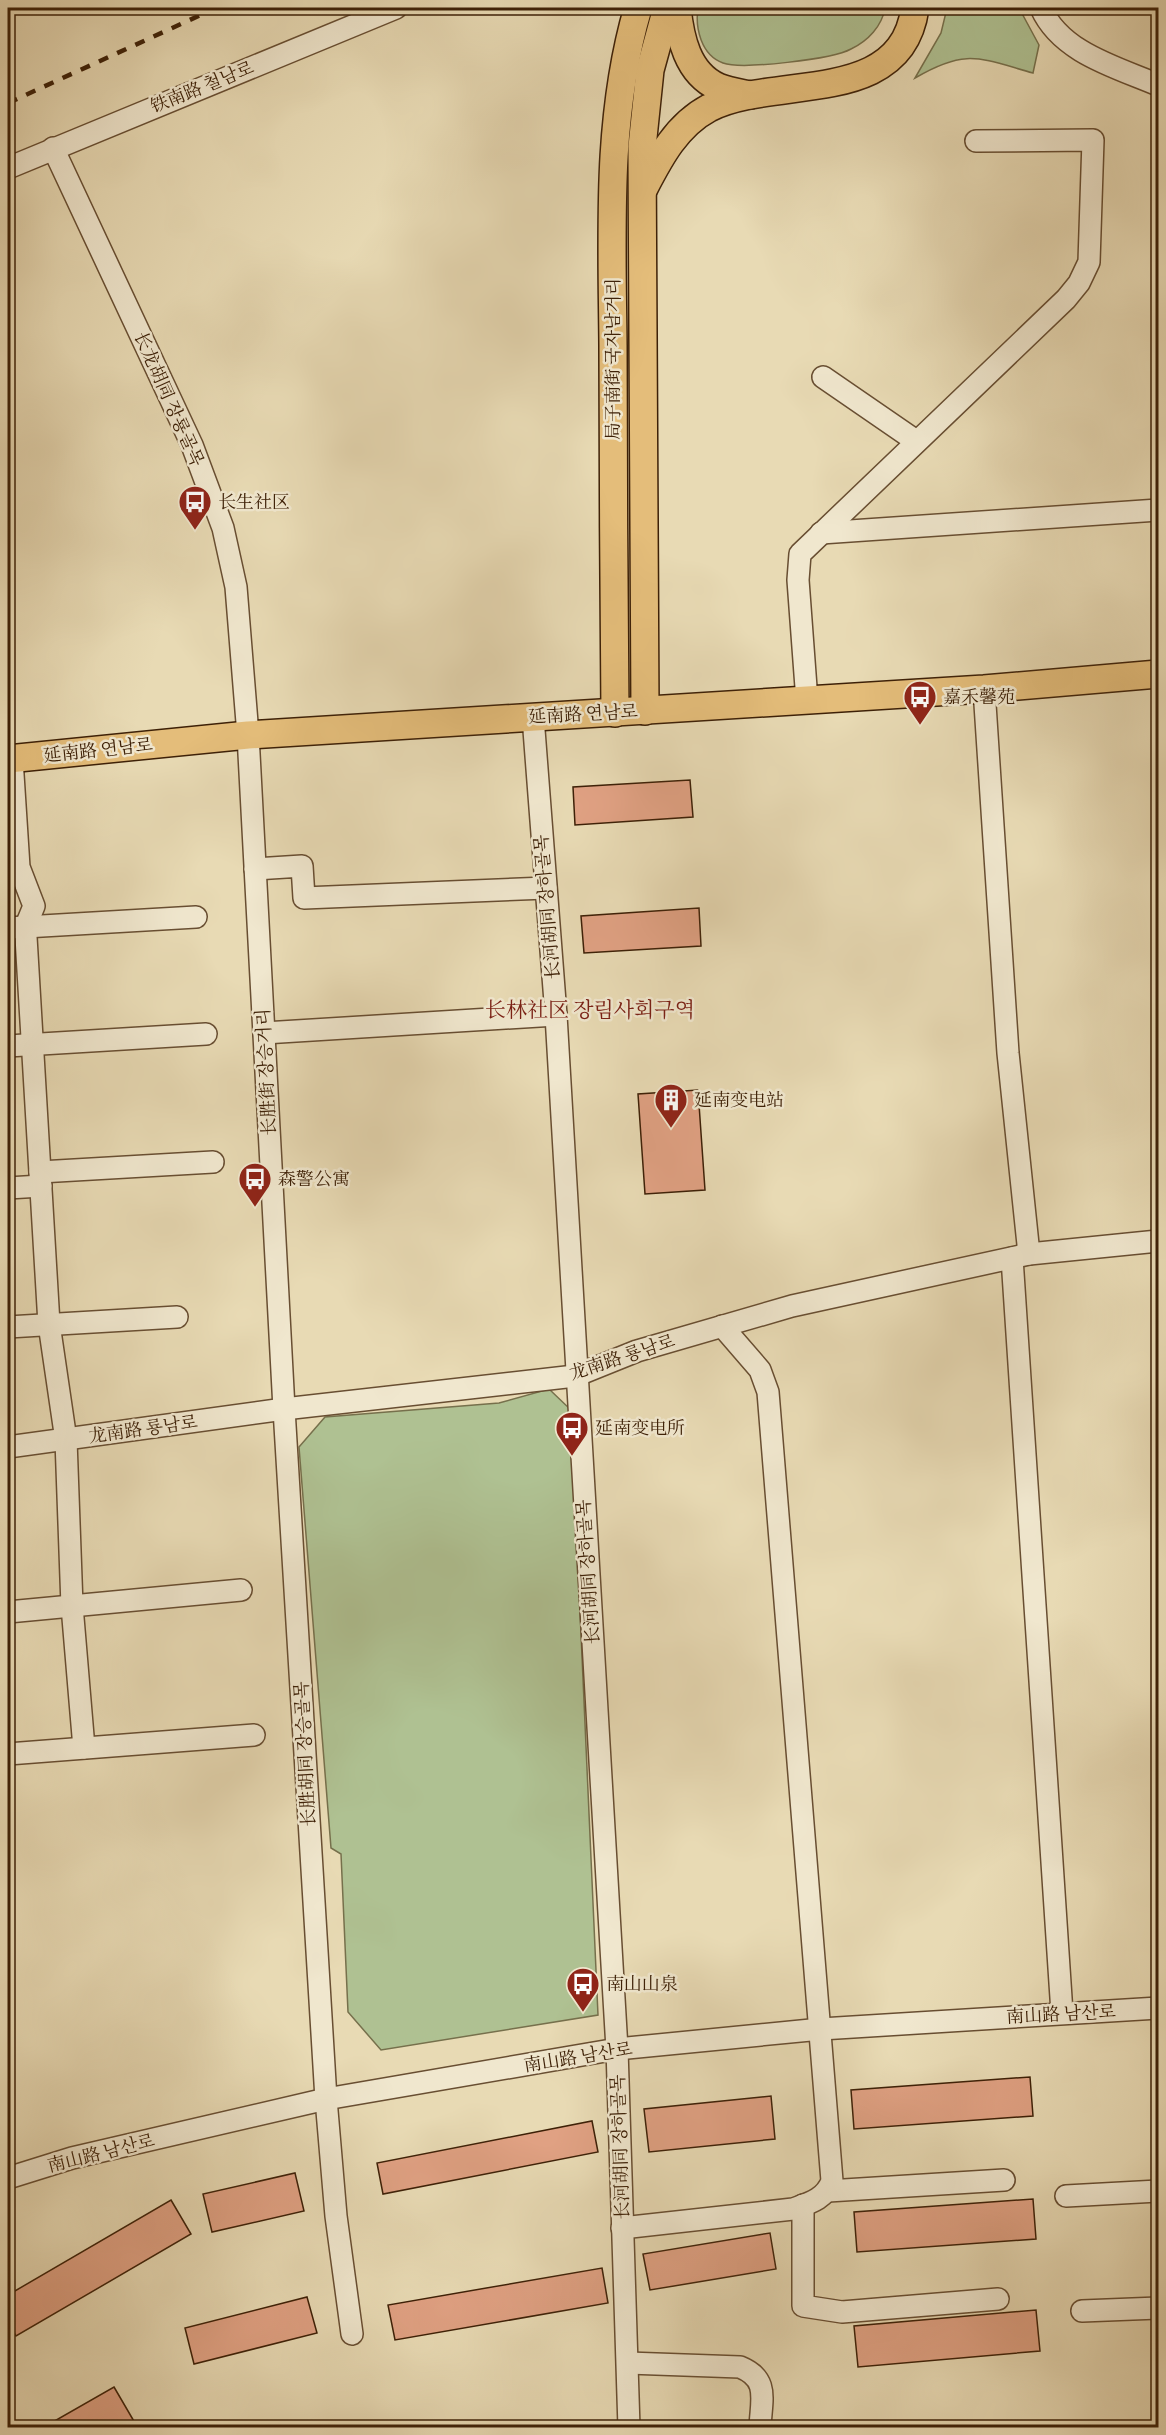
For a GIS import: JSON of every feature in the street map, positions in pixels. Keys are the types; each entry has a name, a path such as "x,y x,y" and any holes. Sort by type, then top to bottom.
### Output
{"main road":[{"name":"局子南街 국자남거리","path":"615,713 612,214 619,91 627,45 638,8"},
{"name":"局子南街 국자남거리","path":"645,711 642,147 650,70 667,8"},
{"path":"677,8 682,45 692,64 717,87 751,96"},
{"path":"643,190 671,140 689,122 710,108 751,96 872,72 892,57 904,41 913,20 915,8"},
{"name":"延南路 연남로","path":"10,759 248,735 984,689 1158,674"}],"street":[{"name":"铁南路 철남로","path":"8,168 396,8"},
{"path":"1041,8 1049,23 1062,38 1087,54 1158,85"},
{"path":"807,700 798,563 800,554 1066,299 1079,283 1089,262 1093,140 976,141"},
{"name":"长龙胡同 장룡골목","path":"53,148 192,445 223,528 236,587 248,735"},
{"path":"823,377 916,441"},
{"path":"822,533 1158,510"},
{"path":"984,689 1021,1256 1062,2013"},
{"name":"长河胡同 장하골목","path":"533,717 556,1015 575,1376 617,2049 629,2427"},
{"name":"长胜街 장승거리","path":"248,735 284,1409"},
{"path":"10,759 20,867 34,906 17,927 32,1044 49,1324 66,1440 72,1606 84,1748"},
{"path":"255,869 302,866 304,898 546,888"},
{"path":"17,927 196,917"},
{"path":"264,1033 556,1015"},
{"path":"8,1046 206,1034"},
{"path":"8,1188 40,1179 213,1162"},
{"name":"龙南路 룡남로","path":"8,1447 284,1409 575,1376 637,1351 792,1306 1021,1256 1158,1241"},
{"path":"8,1327 177,1317"},
{"path":"622,2228 803,2205 814,2202 828,2191 832,2181 768,1392 760,1370 722,1326"},
{"name":"长胜胡同 장승골목","path":"284,1409 326,2099 336,2216 352,2334"},
{"path":"8,1612 241,1590"},
{"path":"8,1754 254,1735"},
{"name":"南山路 남산로","path":"8,2178 72,2158 326,2099 617,2049 820,2029 1158,2008"},
{"path":"828,2191 1004,2180"},
{"path":"1066,2196 1158,2191"},
{"path":"803,2205 803,2306 842,2312 998,2299"},
{"path":"1082,2311 1158,2308"},
{"path":"628,2363 740,2367 754,2372 761,2382 760,2427"}],"green space":[{"path":"698,8 885,8 881,21 873,32 863,42 841,53 808,60 733,65 723,63 709,54 699,32"},
{"path":"947,8 1019,8 1039,45 1033,73 985,60 961,59 947,62 915,78 941,33"},
{"path":"549,1389 571,1410 598,2015 381,2050 348,2012 341,1854 331,1848 299,1447 325,1417 499,1403"}],"building":[{"path":"690,780 693,817 575,825 573,787"},
{"path":"699,908 701,946 584,953 581,916"},
{"name":"延南变电站","path":"698,1090 705,1190 645,1194 638,1094"},
{"path":"1030,2077 1033,2116 854,2129 851,2090"},
{"path":"771,2096 775,2139 649,2152 644,2109"},
{"path":"592,2121 598,2152 383,2194 377,2163"},
{"path":"295,2173 304,2211 212,2232 203,2194"},
{"path":"1033,2199 1036,2239 857,2252 854,2212"},
{"path":"171,2200 191,2234 16,2336 8,2321 8,2295"},
{"path":"770,2233 776,2269 650,2290 643,2254"},
{"path":"602,2268 608,2303 395,2340 388,2305"},
{"path":"307,2297 317,2333 194,2364 185,2328"},
{"path":"1036,2310 1040,2351 858,2367 854,2326"},
{"path":"114,2387 135,2423 126,2427 44,2427"}],"railway":[{"path":"8,103 216,8"}],"place":[{"name":"长生社区","path":"195,531"},
{"name":"嘉禾馨苑","path":"920,726"},
{"name":"延南变电站","path":"671,1129"},
{"name":"森警公寓","path":"255,1208"},
{"name":"延南变电所","path":"572,1457"},
{"name":"南山山泉","path":"583,2013"}],"district":[{"name":"长林社区 장림사회구역","path":"590,1010"}]}
